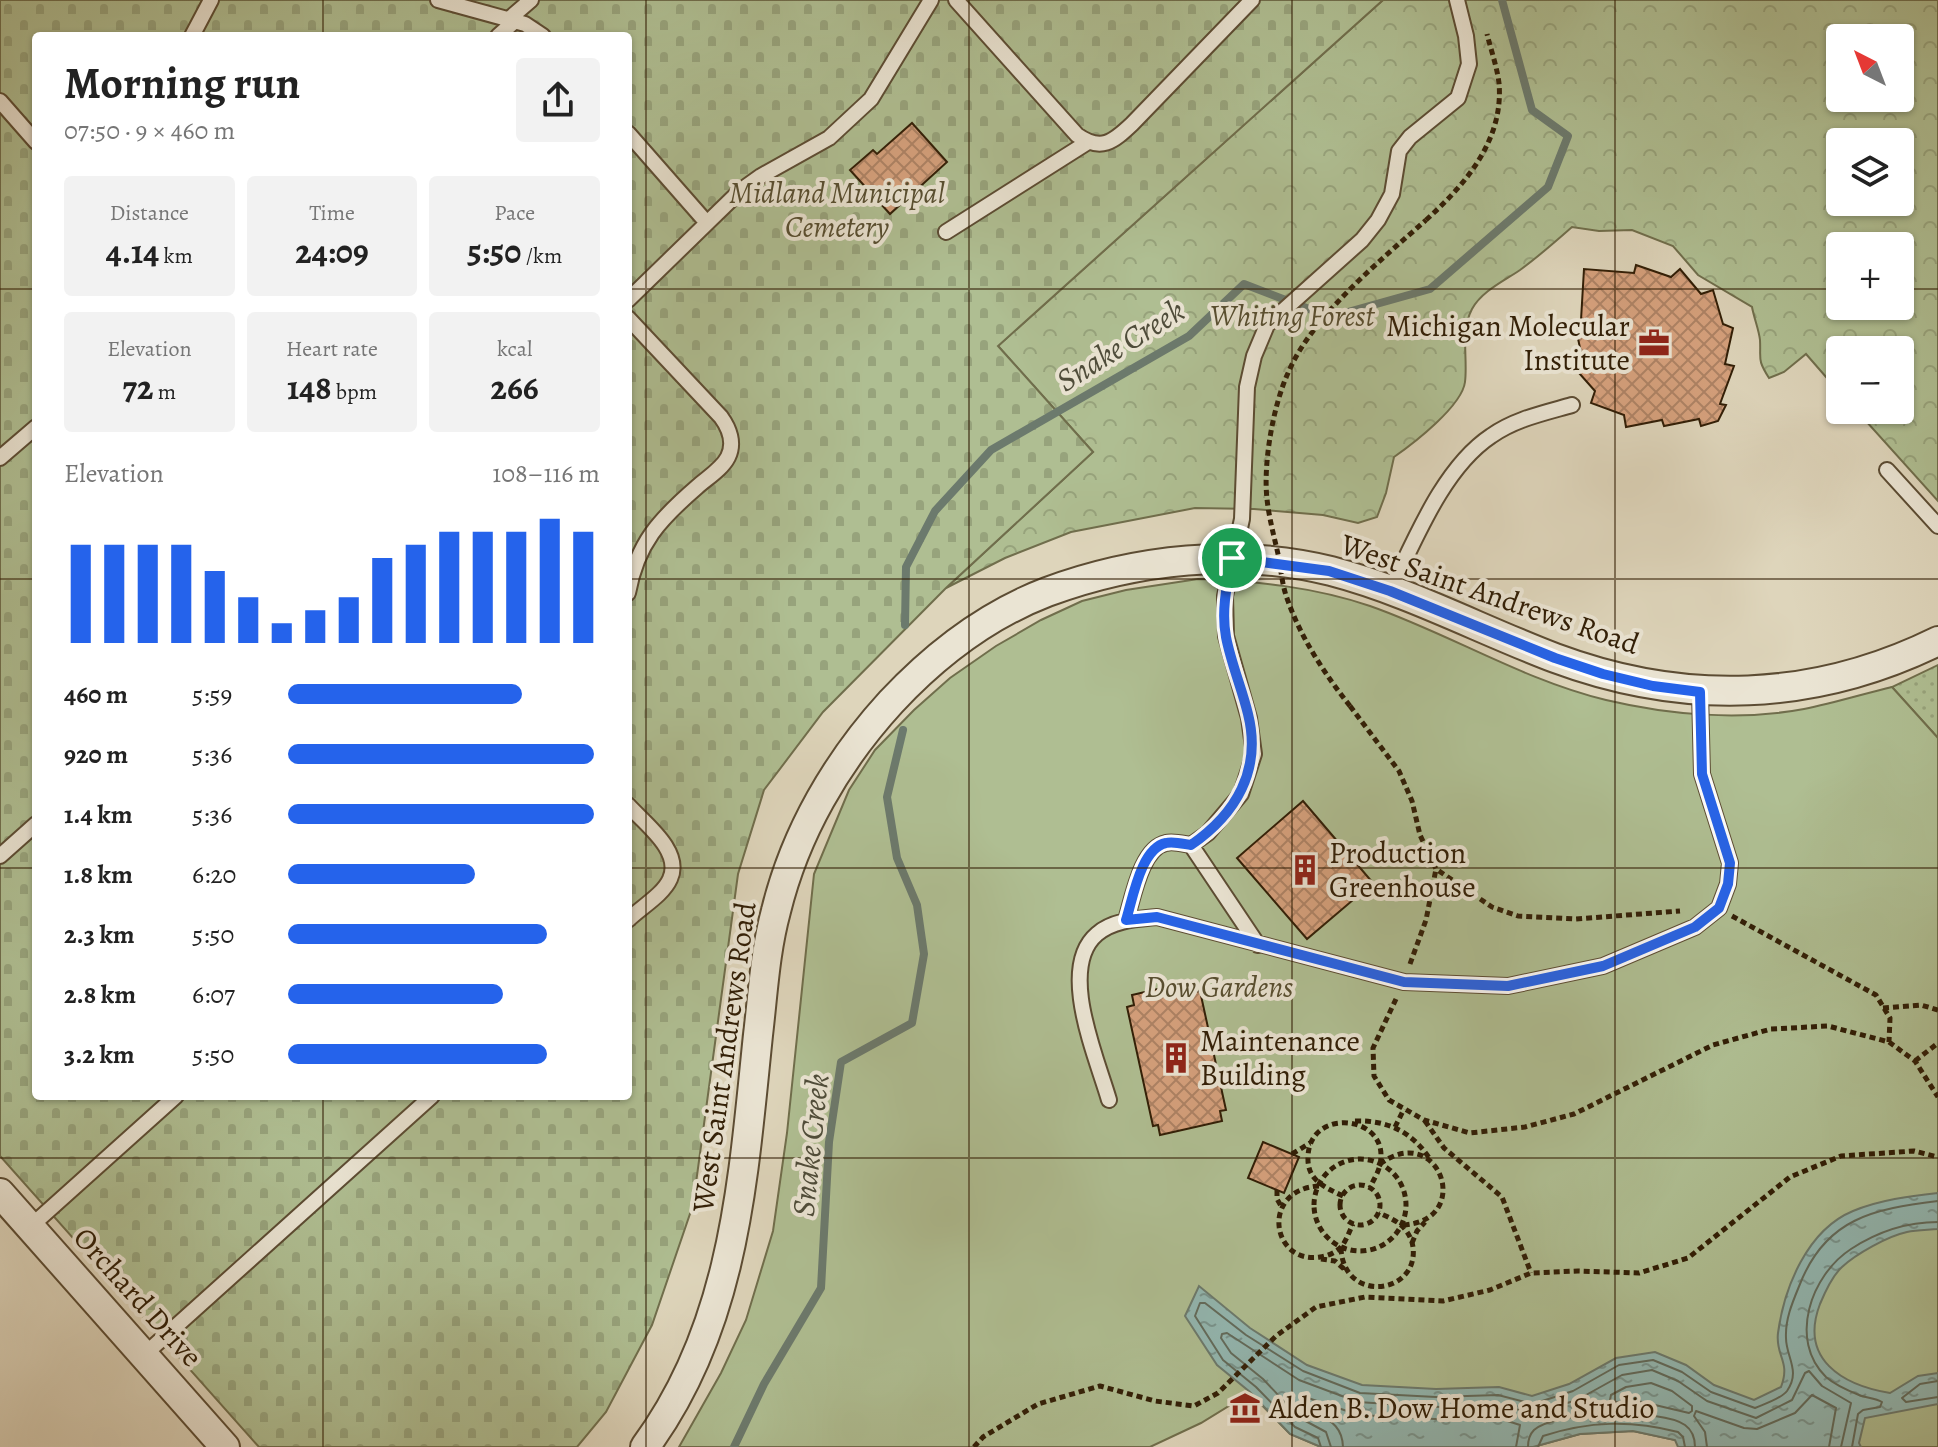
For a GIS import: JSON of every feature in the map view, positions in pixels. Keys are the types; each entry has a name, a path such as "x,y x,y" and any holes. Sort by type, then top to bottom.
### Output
{"street":[{"name":"West Saint Andrews Road","path":"645,1447 687,1376 720,1290 739,1211 767,958 775,913 788,870 812,813 850,752 912,680 952,646 999,614 1043,593 1089,578 1137,567 1232,558 1329,571 1390,591 1555,658 1603,674 1653,686 1700,692 1749,691 1849,675 1900,660 1938,641"},
{"name":"Orchard Drive","path":"0,1193 225,1447"}],"lane":[{"path":"194,32 211,0"},
{"path":"438,0 525,24 537,32"},
{"path":"502,32 531,0"},
{"path":"632,296 740,191 829,138 871,99 931,0"},
{"path":"956,0 1077,135 1088,142 1102,144 1116,139 1252,0"},
{"path":"1126,920 1141,871 1152,850 1167,842 1191,845 1208,833 1241,794 1254,754 1249,718 1226,636 1225,596 1242,519 1247,387 1254,356 1267,325 1362,240 1378,220 1392,194 1399,151 1410,137 1458,98 1469,64 1457,0"},
{"path":"0,102 32,138"},
{"path":"632,138 707,223"},
{"path":"946,232 1088,142"},
{"path":"632,322 721,417 729,428 731,444 728,457 720,467 680,502 647,541 636,559 632,576"},
{"path":"1390,591 1429,513 1459,464 1489,436 1517,421 1572,405"},
{"path":"0,458 32,430"},
{"path":"1887,470 1938,526"},
{"path":"1109,1100 1079,995 1080,961 1097,934 1126,920 1157,917 1404,982 1508,986 1603,966 1695,927 1719,908 1728,884 1730,863 1702,774 1700,692"},
{"path":"632,809 666,846 672,869 669,881 632,916"},
{"path":"0,856 32,828"},
{"path":"1191,845 1258,945"},
{"path":"30,1227 172,1100"},
{"path":"144,1355 428,1100"}],"path":[{"path":"1486,30 1499,83 1497,114 1469,176 1340,299 1288,373 1275,415 1268,459 1267,497 1286,598 1330,682 1399,771 1412,801 1420,835 1436,869 1492,907 1518,916 1575,919 1719,908 1876,995 1890,1018 1889,1042"},
{"path":"1436,869 1426,920 1404,982 1373,1048 1374,1076 1389,1100 1424,1120 1470,1133 1525,1127 1574,1114 1713,1045 1771,1029 1828,1026 1889,1042 1915,1061 1938,1097"},
{"path":"1883,1008 1921,1005 1938,1010"},
{"path":"1915,1061 1938,1043"},
{"path":"1395,1127 1404,1109"},
{"path":"1292,1154 1311,1143 1323,1128 1336,1122 1373,1120 1395,1127 1421,1146 1439,1171 1444,1184 1443,1197 1437,1210 1417,1231 1412,1244 1411,1264 1403,1276 1392,1284 1379,1287 1366,1286 1355,1280 1335,1261 1303,1257 1291,1250 1282,1239 1278,1226 1282,1207 1294,1191 1307,1186 1320,1186 1343,1196"},
{"path":"1424,1120 1444,1148 1502,1197 1531,1273"},
{"path":"1350,1121 1364,1126 1374,1136 1380,1150 1380,1164 1370,1188"},
{"path":"1311,1143 1308,1163 1312,1176 1320,1186"},
{"path":"974,1447 983,1437 1038,1404 1100,1386 1155,1401 1194,1406 1218,1393 1276,1336 1316,1307 1365,1297 1443,1301 1490,1290 1531,1273 1639,1273 1688,1258 1790,1177 1841,1156 1914,1151 1938,1157"},
{"path":"1380,1164 1405,1152 1431,1160"},
{"path":"1367,1160 1380,1164 1392,1172 1403,1187 1407,1206 1402,1225 1391,1241 1373,1250 1354,1251 1341,1247 1322,1231 1315,1213 1316,1193 1325,1176 1340,1164 1367,1160"},
{"path":"1356,1186 1370,1188 1379,1199 1379,1213 1369,1223 1353,1224 1342,1212 1343,1196 1356,1186"},
{"path":"1277,1190 1277,1199 1282,1207"},
{"path":"1379,1213 1402,1225 1428,1219"},
{"path":"1316,1258 1330,1255 1341,1247 1353,1224"},
{"path":"1402,1225 1412,1244"},
{"path":"1341,1247 1341,1259 1346,1271"}],"green space":[{"name":"Midland Municipal Cemetery","path":"0,0 1383,0 998,346 1093,452 946,588 823,712 764,790 738,874 693,1205 652,1325 606,1412 577,1447 259,1447 0,1156"},
{"name":"Whiting Forest","path":"1383,0 1938,0 1938,501 1869,424 1914,424 1914,336 1826,336 1826,377 1806,354 1784,372 1769,378 1761,363 1752,307 1698,275 1673,246 1632,230 1599,231 1572,227 1476,303 1466,327 1466,373 1462,392 1436,423 1394,457 1377,517 1358,523 1323,515 1195,508 1071,532 1005,558 946,588 1093,452 998,346"},
{"name":"Dow Gardens","path":"1198,579 1285,586 1349,599 1400,617 1545,681 1606,700 1655,709 1705,715 1780,713 1892,687 1938,738 1938,1447 1696,1447 1633,1431 1580,1434 1533,1447 1321,1447 1290,1434 1250,1393 1201,1423 1150,1447 679,1447 721,1373 746,1320 773,1231 787,1133 814,874 849,790 875,750 914,710 950,678 996,646 1082,601 1126,590"},
{"path":"1938,665 1938,738 1892,687"}],"water":[{"path":"1938,1193 1938,1229 1899,1234 1864,1251 1838,1271 1820,1304 1815,1340 1820,1354 1841,1376 1890,1393 1918,1376 1938,1373 1938,1404 1865,1418 1859,1443 1861,1447 1678,1447 1675,1440 1633,1431 1580,1434 1533,1447 1321,1447 1290,1434 1250,1392 1217,1365 1185,1316 1199,1286 1250,1328 1307,1365 1362,1385 1436,1389 1499,1387 1532,1396 1569,1384 1616,1358 1655,1352 1686,1365 1714,1385 1754,1400 1781,1387 1784,1365 1778,1333 1781,1316 1800,1262 1823,1232 1837,1220 1863,1207"}],"building":[{"path":"912,123 947,162 890,214 850,170 873,150 877,154"},
{"name":"Michigan Molecular Institute","path":"1636,265 1671,277 1680,269 1701,294 1713,290 1723,324 1733,328 1725,364 1734,366 1720,404 1726,405 1718,421 1701,426 1699,419 1664,426 1662,420 1626,427 1624,415 1591,403 1595,391 1572,365 1582,357 1574,320 1581,320 1584,269 1634,273"},
{"name":"Production Greenhouse","path":"1303,801 1373,883 1307,939 1237,858"},
{"name":"Maintenance Building","path":"1192,981 1195,992 1200,991 1226,1110 1220,1111 1222,1121 1160,1135 1158,1125 1153,1126 1127,1007 1134,1005 1132,995"},
{"path":"1263,1142 1299,1157 1284,1193 1248,1178"}],"waterway":[{"name":"Snake Creek","path":"905,625 906,567 935,511 991,450 1189,336 1244,284 1330,317 1430,289 1548,187 1568,136 1532,110 1502,0"},
{"name":"Snake Creek","path":"734,1447 764,1384 821,1288 829,1142 841,1062 912,1023 924,954 917,905 897,858 887,797 903,730"}],"place":[{"name":"Michigan Molecular Institute","path":"1654,343"},
{"name":"Production Greenhouse","path":"1305,870"},
{"name":"Maintenance Building","path":"1176,1058"},
{"name":"Alden B. Dow Home and Studio","path":"1245,1408"}],"route":[{"path":"1232,558 1329,571 1390,591 1555,658 1603,674 1653,686 1700,692 1702,774 1730,863 1728,884 1719,908 1695,927 1603,966 1508,986 1404,982 1157,917 1126,920 1141,871 1152,850 1167,842 1191,845 1208,833 1241,794 1254,754 1249,718 1226,636 1225,596 1232,558"}]}
